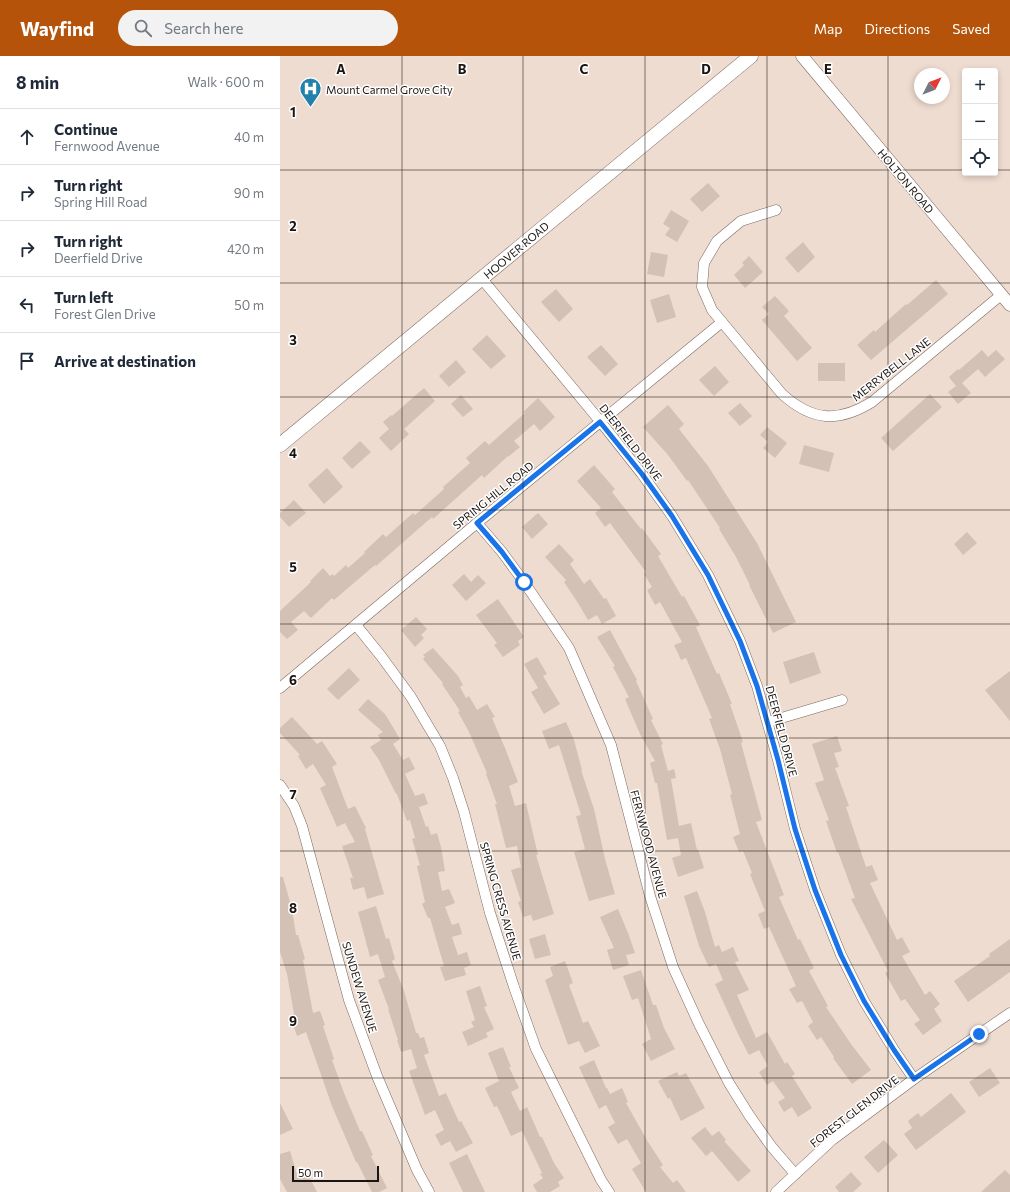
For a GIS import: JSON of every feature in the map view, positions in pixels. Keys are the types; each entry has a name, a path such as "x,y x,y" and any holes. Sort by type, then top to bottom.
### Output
{"main road":[{"name":"HOOVER ROAD","path":"280,445 751,56"}],"street":[{"name":"HOLTON ROAD","path":"802,56 1010,305"},
{"name":"MERRYBELL LANE","path":"776,210 741,221 717,241 704,263 702,287 712,310 782,394 794,405 809,412 826,416 842,415 858,411 872,402 1001,295"},
{"name":"DEERFIELD DRIVE","path":"482,279 642,474 672,516 708,575 740,641 757,686 768,722 795,829 815,890 841,955 864,1001 914,1079"},
{"name":"SPRING HILL ROAD","path":"280,688 477,523 722,322"},
{"name":"FERNWOOD AVENUE","path":"477,523 502,552 569,648 611,745 650,896 673,967 699,1024 729,1083 771,1146 795,1174"},
{"name":"SPRING CRESS AVENUE","path":"356,625 382,656 411,696 440,746 453,778 464,812 490,913 536,1049 601,1180 609,1192"},
{"path":"768,722 842,700"},
{"name":"SUNDEW AVENUE","path":"280,784 294,806 302,826 349,1000 374,1069 417,1170 429,1192"},
{"name":"FOREST GLEN DRIVE","path":"776,1192 832,1140 914,1079 1010,1013"}],"building":[{"path":"708,183 720,196 702,212 690,199"},
{"path":"671,210 689,221 677,242 665,235 670,228 663,224"},
{"path":"803,242 815,257 798,273 785,258"},
{"path":"651,252 668,255 664,277 647,274"},
{"path":"749,256 763,272 745,288 734,275 744,265 742,263"},
{"path":"936,280 948,294 871,360 857,345 874,330 875,332"},
{"path":"556,289 573,309 559,322 541,302"},
{"path":"669,294 676,317 657,323 650,300"},
{"path":"775,296 789,311 784,316 812,348 797,361 762,320 769,314 762,307"},
{"path":"487,335 506,356 491,369 472,349"},
{"path":"601,345 618,364 605,376 587,357"},
{"path":"982,350 988,357 996,350 1005,359 985,377 978,369 962,383 971,393 958,404 948,392 956,386 949,377"},
{"path":"456,360 466,372 449,387 439,376"},
{"path":"818,363 845,363 845,381 818,381"},
{"path":"715,366 729,382 714,396 699,380"},
{"path":"424,388 435,401 404,429 409,434 391,451 379,438 389,429 383,422"},
{"path":"930,394 942,407 893,451 881,438"},
{"path":"461,395 473,409 463,417 451,404"},
{"path":"538,398 555,417 540,431 534,424 514,441 520,447 484,478 482,475 433,519 432,517 334,600 332,598 311,618 304,611 291,622 298,630 287,639 280,632 280,611 311,582 310,581 323,568 330,576 333,574 334,576 346,565 348,568 383,534 386,537 413,513 415,515 470,463 466,458 485,441 489,445 525,413 523,412"},
{"path":"740,403 752,416 740,426 728,413"},
{"path":"668,405 684,424 679,429 708,466 757,543 796,622 773,633 736,557 719,529 720,528 688,480 687,481 668,455 643,427"},
{"path":"767,427 787,443 775,458 763,448 768,442 760,435"},
{"path":"360,441 371,452 352,469 342,458"},
{"path":"804,445 834,453 829,472 799,464"},
{"path":"594,465 615,489 612,492 641,529 642,528 661,554 658,556 682,597 684,596 700,625 696,627 717,674 719,673 732,704 730,704 743,742 741,743 762,820 756,822 784,895 779,897 798,940 800,939 814,968 809,971 828,1006 826,1007 871,1070 852,1084 833,1058 834,1057 821,1037 817,1040 808,1026 813,1022 802,1001 797,1003 789,989 796,986 769,927 764,929 758,914 765,911 750,874 752,873 743,851 739,852 733,837 740,834 730,795 732,794 720,749 709,719 712,718 686,658 681,660 674,645 682,642 660,602 655,605 647,590 652,587 644,574 646,572 610,523 605,527 595,513 601,508 577,481"},
{"path":"327,468 343,487 324,504 308,485"},
{"path":"294,500 306,513 289,527 280,517 280,513"},
{"path":"538,513 548,524 532,539 522,527"},
{"path":"967,532 977,543 963,555 954,544"},
{"path":"559,544 574,560 570,564 584,584 590,579 604,599 606,598 616,616 602,624 597,615 588,620 564,582 566,580 545,557"},
{"path":"464,574 471,582 478,575 486,583 466,601 452,585"},
{"path":"498,599 524,637 518,641 520,645 503,657 494,645 497,643 476,615"},
{"path":"416,617 427,629 421,635 424,638 415,647 401,630"},
{"path":"610,630 637,680 636,681 653,719 651,720 663,744 661,745 668,771 674,769 676,778 671,779 679,826 691,823 697,850 698,849 704,868 678,877 672,858 681,855 678,838 667,840 657,783 655,783 650,763 655,761 640,734 625,699 629,697 613,667 615,666 597,637"},
{"path":"433,648 458,676 463,685 460,687 466,698 469,696 477,710 487,704 495,717 492,718 518,782 509,786 515,806 526,803 538,855 536,855 554,914 533,921 531,915 523,917 518,902 521,901 511,870 521,867 517,846 506,848 495,804 497,804 486,774 487,773 469,732 458,712 460,711 442,684 443,683 423,659 425,657 423,655"},
{"path":"814,652 821,673 790,684 783,662"},
{"path":"537,657 547,674 543,676 560,704 544,714 531,692 538,688 524,664"},
{"path":"349,668 360,680 338,700 327,689"},
{"path":"1010,671 1010,721 985,690"},
{"path":"368,699 385,714 400,739 393,744 403,760 409,757 415,769 405,774 415,796 424,793 428,804 419,807 426,827 428,826 431,835 437,833 441,847 445,871 438,872 442,891 449,889 455,903 445,907 452,925 459,923 462,934 452,937 458,955 467,952 471,965 464,968 466,975 445,981 440,967 444,966 430,918 428,918 422,904 425,902 417,866 420,865 412,839 415,838 410,820 407,821 397,794 379,760 370,747 381,740 378,735 383,732 358,710"},
{"path":"292,717 317,744 322,741 337,764 332,767 348,809 355,806 366,828 365,829 384,894 367,899 364,887 353,890 350,878 353,878 342,846 355,842 345,823 337,827 320,788 326,785 313,764 306,769 298,756 300,755 280,733 280,728"},
{"path":"566,722 574,740 581,770 594,809 605,859 615,894 589,901 574,852 585,849 576,816 581,815 559,745 549,749 542,731"},
{"path":"837,736 842,751 834,753 839,767 835,768 849,806 846,807 866,867 872,865 878,880 870,883 897,940 902,937 910,952 902,956 925,995 930,991 940,1004 934,1009 942,1021 923,1035 914,1024 920,1020 905,999 901,1001 885,973 888,971 851,899 855,898 838,852 837,853 826,821 829,820 815,783 824,780 812,744"},
{"path":"280,877 283,877 291,902 296,935 298,935 305,959 303,960 313,1013 320,1011 325,1025 323,1026 334,1059 332,1060 344,1093 360,1131 362,1131 373,1155 371,1156 387,1188 379,1192 372,1192 356,1162 332,1106 306,1032 297,1036 290,1015 294,1014 287,974 280,952"},
{"path":"697,891 715,947 719,945 722,952 733,947 739,961 735,962 749,990 737,995 756,1038 767,1032 785,1064 787,1062 795,1074 792,1076 812,1108 798,1117 792,1107 784,1112 778,1102 785,1098 773,1081 767,1085 759,1072 768,1066 759,1050 749,1055 715,984 723,980 716,964 709,967 699,946 684,896"},
{"path":"376,906 386,939 389,938 395,959 392,961 404,991 416,1033 418,1033 420,1038 424,1037 429,1053 424,1055 439,1096 446,1093 459,1122 461,1121 473,1143 456,1152 450,1141 441,1146 435,1135 444,1130 435,1110 425,1115 409,1071 417,1068 411,1049 401,1052 389,1009 378,980 385,977 378,954 370,957 358,912"},
{"path":"618,909 635,953 626,955 629,965 613,970 607,950 614,948 600,917"},
{"path":"545,934 551,955 535,959 529,939"},
{"path":"1010,939 1010,972 968,1002 954,981 990,956 989,954"},
{"path":"565,961 573,983 569,985 583,1023 588,1021 600,1046 585,1053 579,1041 568,1045 545,980 553,976 550,967"},
{"path":"641,970 653,1005 656,1005 664,1028 675,1049 651,1061 642,1044 651,1039 638,998 632,1000 623,976"},
{"path":"480,986 487,1006 484,1007 494,1029 486,1033 488,1037 468,1046 462,1032 474,1027 471,1022 475,1020 466,991"},
{"path":"503,1047 511,1067 509,1067 519,1088 511,1092 520,1111 527,1107 540,1137 542,1137 554,1163 564,1178 558,1182 560,1186 550,1192 537,1192 533,1185 543,1178 540,1174 542,1173 522,1131 511,1136 497,1106 494,1107 485,1088 499,1081 488,1053"},
{"path":"594,1060 610,1094 622,1088 628,1102 626,1103 663,1165 660,1167 673,1183 677,1180 686,1192 646,1192 632,1169 641,1163 627,1139 618,1144 608,1127 615,1123 606,1105 599,1109 579,1067"},
{"path":"990,1068 1000,1083 979,1097 969,1082"},
{"path":"677,1072 679,1076 686,1073 705,1108 681,1121 670,1098 668,1099 658,1081"},
{"path":"951,1093 966,1112 916,1150 904,1134 912,1128 908,1121 918,1113 921,1117"},
{"path":"280,1103 293,1129 280,1135"},
{"path":"705,1127 712,1136 719,1131 726,1140 724,1141 751,1171 738,1182 712,1151 706,1156 691,1138"},
{"path":"884,1140 898,1155 878,1173 864,1157"},
{"path":"290,1151 298,1178 307,1173 317,1192 287,1192 280,1179 280,1154"},
{"path":"467,1154 485,1192 463,1192 449,1163"},
{"path":"1005,1170 1010,1175 1010,1192 981,1192"},
{"path":"851,1172 862,1184 853,1192 839,1192 835,1187"}],"place":[{"name":"Mount Carmel Grove City","path":"311,108"}],"route":[{"path":"524,582 502,552 477,523 600,422 642,474 672,516 708,575 740,641 757,686 778,760 795,829 815,890 841,955 864,1001 894,1050 914,1079 979,1034"}]}
